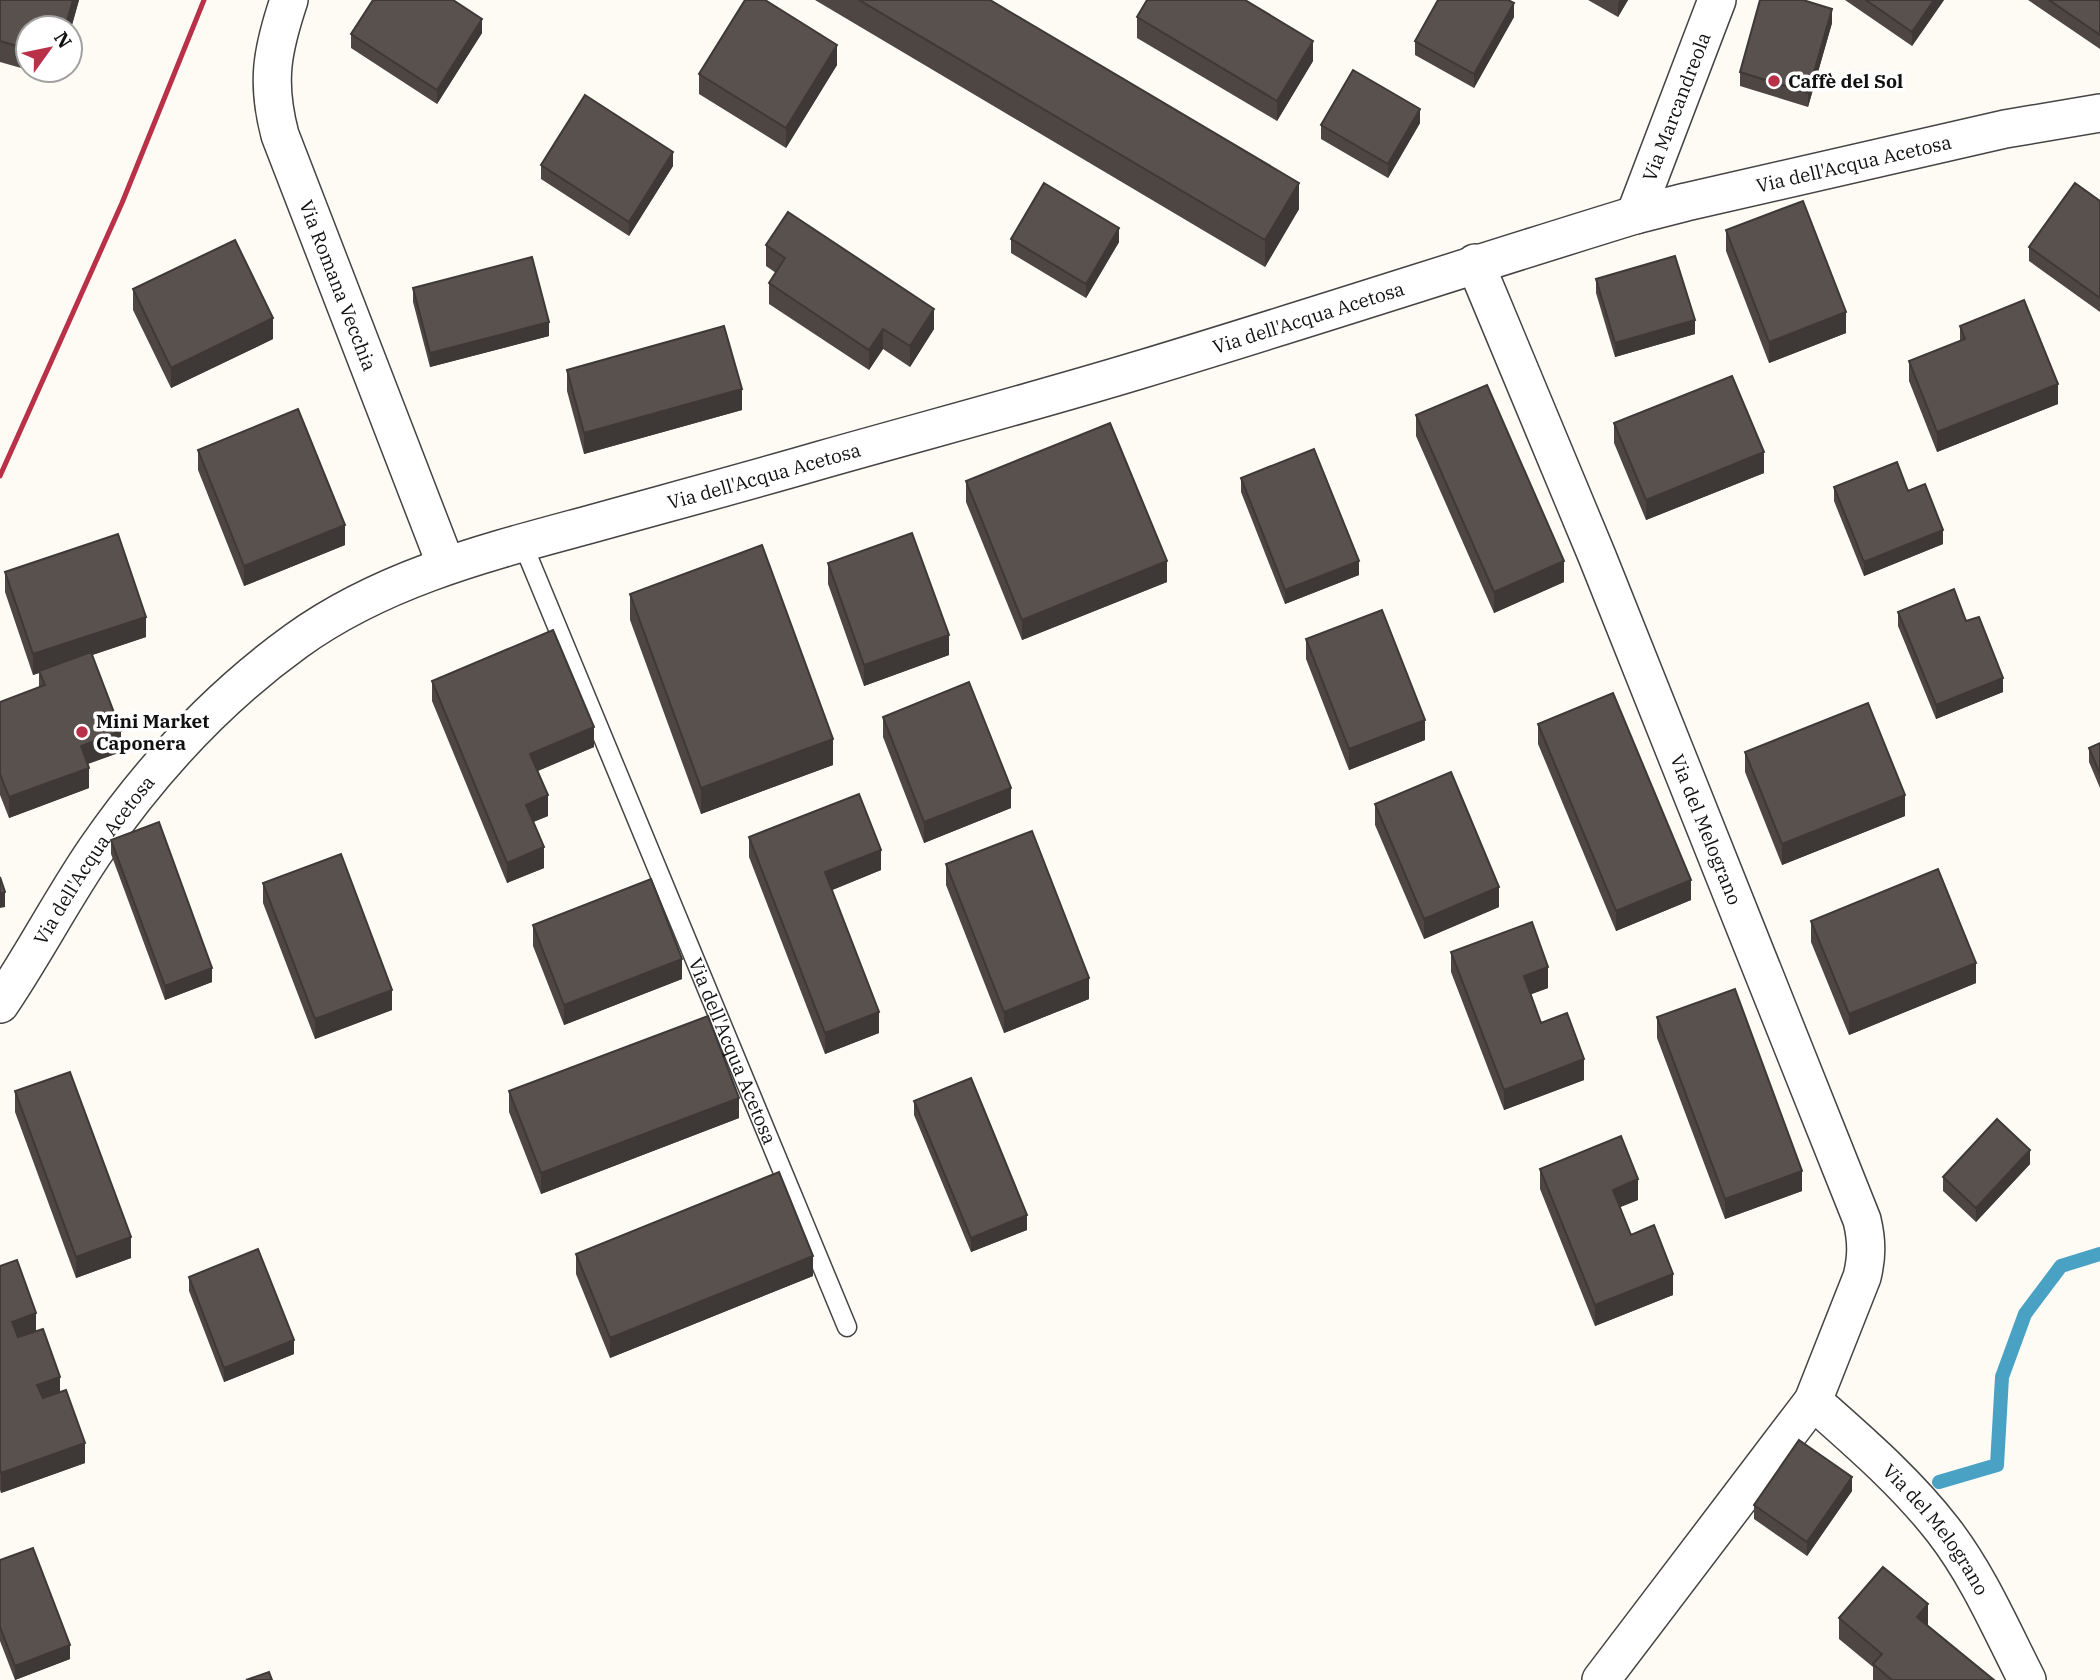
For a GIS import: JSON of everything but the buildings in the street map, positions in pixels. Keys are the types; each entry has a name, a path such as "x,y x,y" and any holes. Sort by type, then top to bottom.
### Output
{"street":[{"name":"Via Romana Vecchia","path":"289,0 275,48 271,82 273,109 280,135 446,565"},
{"name":"Via Marcandreola","path":"1635,215 1717,0"},
{"name":"Via dell'Acqua Acetosa","path":"0,1004 97,848 148,780 214,707 309,633 374,596 446,565 1139,370 1635,215 2006,128 2100,113"},
{"name":"Via del Melograno","path":"1475,264 1602,569 1863,1220 1867,1239 1867,1259 1862,1277 1813,1401 1601,1680"},
{"name":"Via del Melograno","path":"1813,1401 1886,1466 1944,1531 1991,1607 2027,1680"}],"lane":[{"name":"Via dell'Acqua Acetosa","path":"523,542 848,1327"}],"waterway":[{"path":"1939,1482 1997,1465 2002,1377 2025,1314 2061,1266 2100,1254"}],"railway":[{"path":"0,476 122,203 204,0"}],"place":[{"name":"Caffè del Sol","path":"1774,81"},
{"name":"Mini Market Caponera","path":"82,732"}]}
